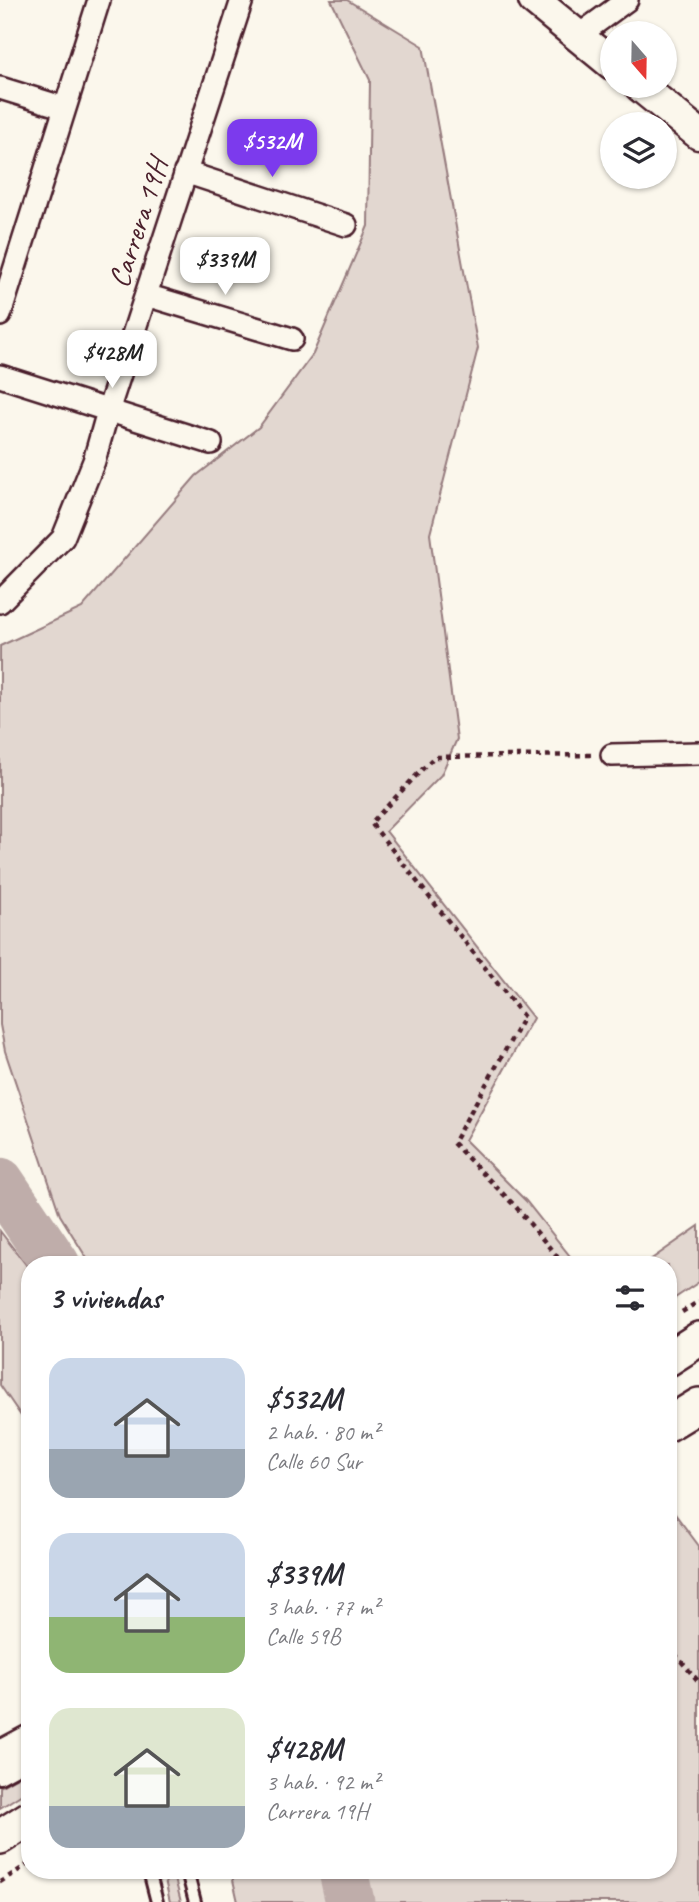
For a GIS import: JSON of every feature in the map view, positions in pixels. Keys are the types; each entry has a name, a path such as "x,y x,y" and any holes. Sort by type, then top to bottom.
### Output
{"main road":[{"path":"677,1353 699,1339"},
{"path":"677,1418 699,1405"},
{"path":"0,1758 21,1747"},
{"path":"0,1837 21,1824"}],"street":[{"path":"0,315 99,0"},
{"name":"Carrera 19H","path":"0,602 63,538 94,461 242,0"},
{"path":"534,0 600,54"},
{"path":"579,36 627,0"},
{"path":"0,88 65,108"},
{"path":"655,98 699,134"},
{"path":"186,172 346,225"},
{"path":"146,295 292,339"},
{"path":"0,376 211,443"},
{"path":"612,755 699,753"}],"lane":[{"path":"0,1778 21,1767"},
{"path":"151,1879 157,1902"},
{"path":"189,1879 195,1902"}],"path":[{"path":"557,1256 516,1207 453,1143 524,1017 371,823 434,757 612,755"},
{"path":"677,1656 699,1682"},
{"path":"0,1882 21,1869"}],"shaded area":[{"path":"331,0 347,0 423,46 478,348 430,534 457,739 441,775 386,831 533,1018 465,1140 526,1201 570,1256 85,1256 60,1215 5,1051 0,1025 0,646 82,608 196,476 259,427 313,354 368,226 370,80"},
{"path":"699,1226 699,1282 677,1297 677,1256 656,1256"},
{"path":"0,1231 21,1258 21,1416 0,1385"},
{"path":"677,1517 699,1546 699,1902 238,1902 233,1879 677,1879"},
{"path":"21,1775 21,1795 0,1808 0,1787"},
{"path":"165,1879 175,1879 181,1902 170,1902"}],"waterway":[{"path":"0,1182 50,1256"},
{"path":"345,1879 350,1902"}]}
